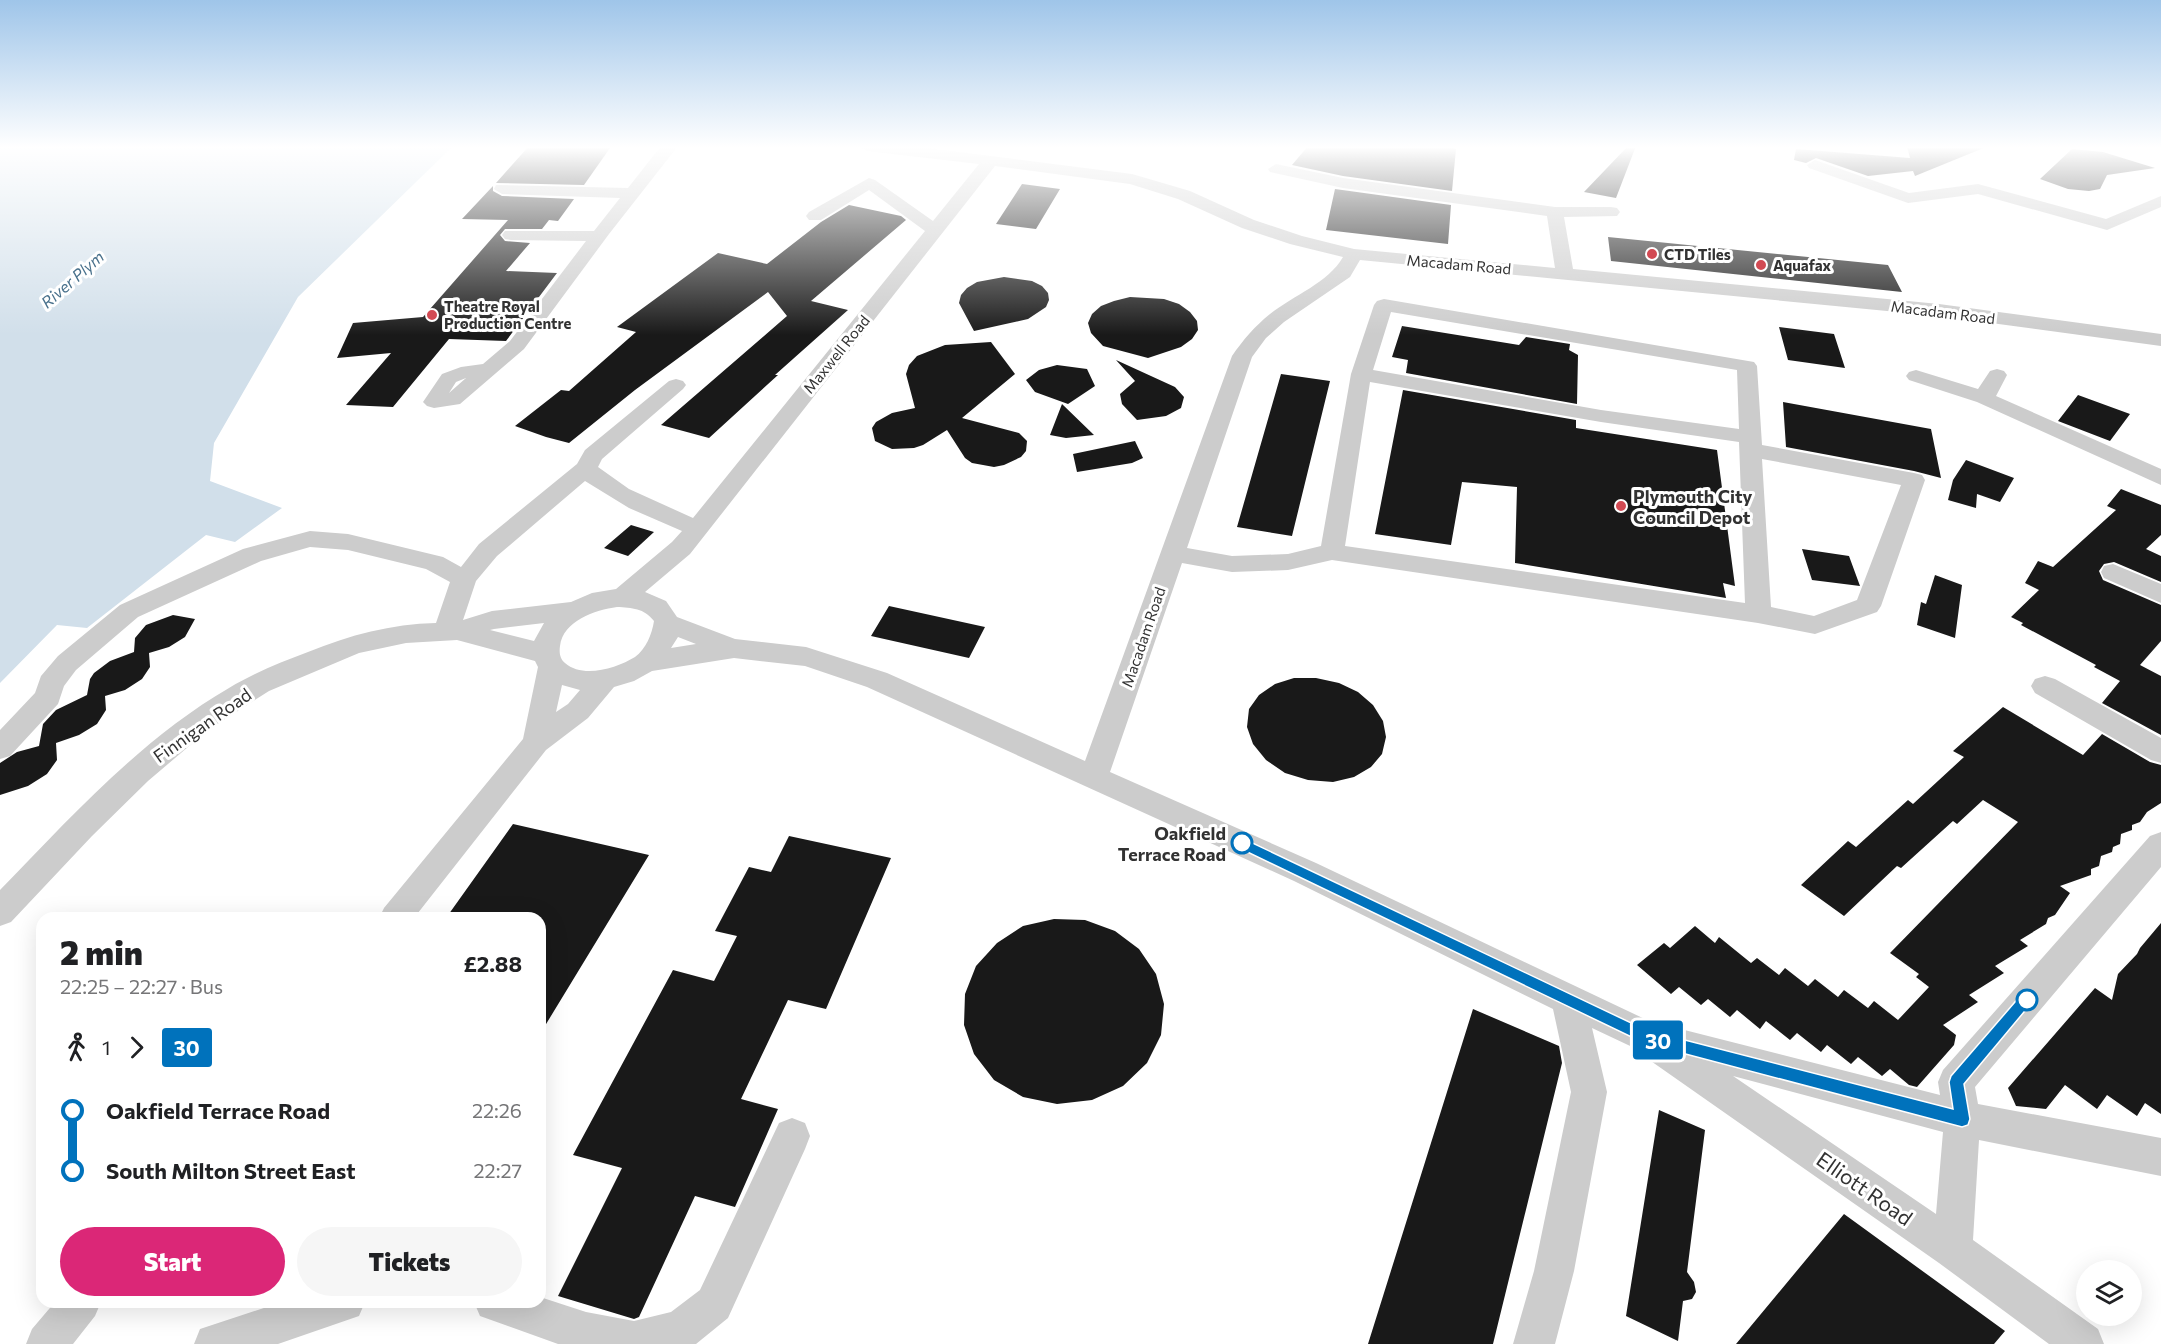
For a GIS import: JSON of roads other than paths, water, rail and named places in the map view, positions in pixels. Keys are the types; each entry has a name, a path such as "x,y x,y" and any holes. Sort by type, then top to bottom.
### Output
{"street":[{"path":"453,400 434,402 441,386 452,374 490,369 517,345 620,209"},
{"path":"815,216 827,209"},
{"path":"905,209 935,230"},
{"name":"Maxwell Road","path":"623,597 681,548 952,209"},
{"path":"1214,209 1248,224 1296,240 1354,254"},
{"path":"1531,209 1555,212 1611,212"},
{"path":"2049,209 2107,225 2144,209"},
{"path":"1555,212 1565,274"},
{"path":"511,235 598,236"},
{"name":"Macadam Road","path":"1094,777 1242,356 1259,334 1277,318 1343,273 1354,254 1939,310 2161,340"},
{"path":"1332,552 1361,374 1384,305 1747,366 1758,614"},
{"path":"1172,553 1232,564 1288,562 1332,552 1758,614 1815,625 1868,606 1914,480 1750,443 1361,374"},
{"path":"1984,398 1997,375"},
{"path":"1916,376 1984,398 2161,478"},
{"path":"451,632 464,579 488,550 554,485 586,468 593,455 676,386"},
{"path":"586,468 590,476 662,514 697,528"},
{"path":"0,748 48,697 51,683 67,663 129,611 252,555 310,539 348,542 434,563 464,579"},
{"name":"Maxwell Road","path":"663,616 681,548"},
{"path":"2113,572 2161,594"},
{"path":"536,742 549,660 547,642 553,630 576,610 607,598 623,597 643,600 663,616 732,648"},
{"name":"Finnigan Road","path":"0,912 111,796 171,742 231,699 288,670 335,651 388,636 451,632 492,621 576,610"},
{"path":"549,660 574,679 605,679 627,673 646,662 659,650 666,636 663,616"},
{"name":"Finnigan Road","path":"451,632 549,660"},
{"path":"646,662 732,648 806,657 877,680 1305,872 1644,1036 1962,1119 2161,1157"},
{"path":"400,912 536,742 578,711 605,679"},
{"path":"2045,686 2161,752"},
{"path":"1953,1249 1962,1119 1956,1082 2161,845"},
{"path":"1534,1344 1554,1271 1590,1092 1568,998"},
{"name":"Elliott Road","path":"1644,1036 1953,1249 2083,1344"},
{"path":"512,1308 586,1333 634,1342 681,1330 714,1304 792,1136"},
{"path":"47,1344 76,1308"},
{"path":"215,1344 326,1308"}],"water":[{"name":"River Plym","path":"0,209 389,209 298,297 214,443 210,481 282,508 235,542 206,535 87,628 57,625 0,683"}],"place":[{"name":"CTD Tiles","path":"1652,254"},
{"name":"Aquafax","path":"1761,265"},
{"name":"Theatre Royal Production Centre","path":"432,315"},
{"name":"Plymouth City Council Depot","path":"1621,506"},
{"name":"Oakfield Terrace Road","path":"1242,843"}]}
